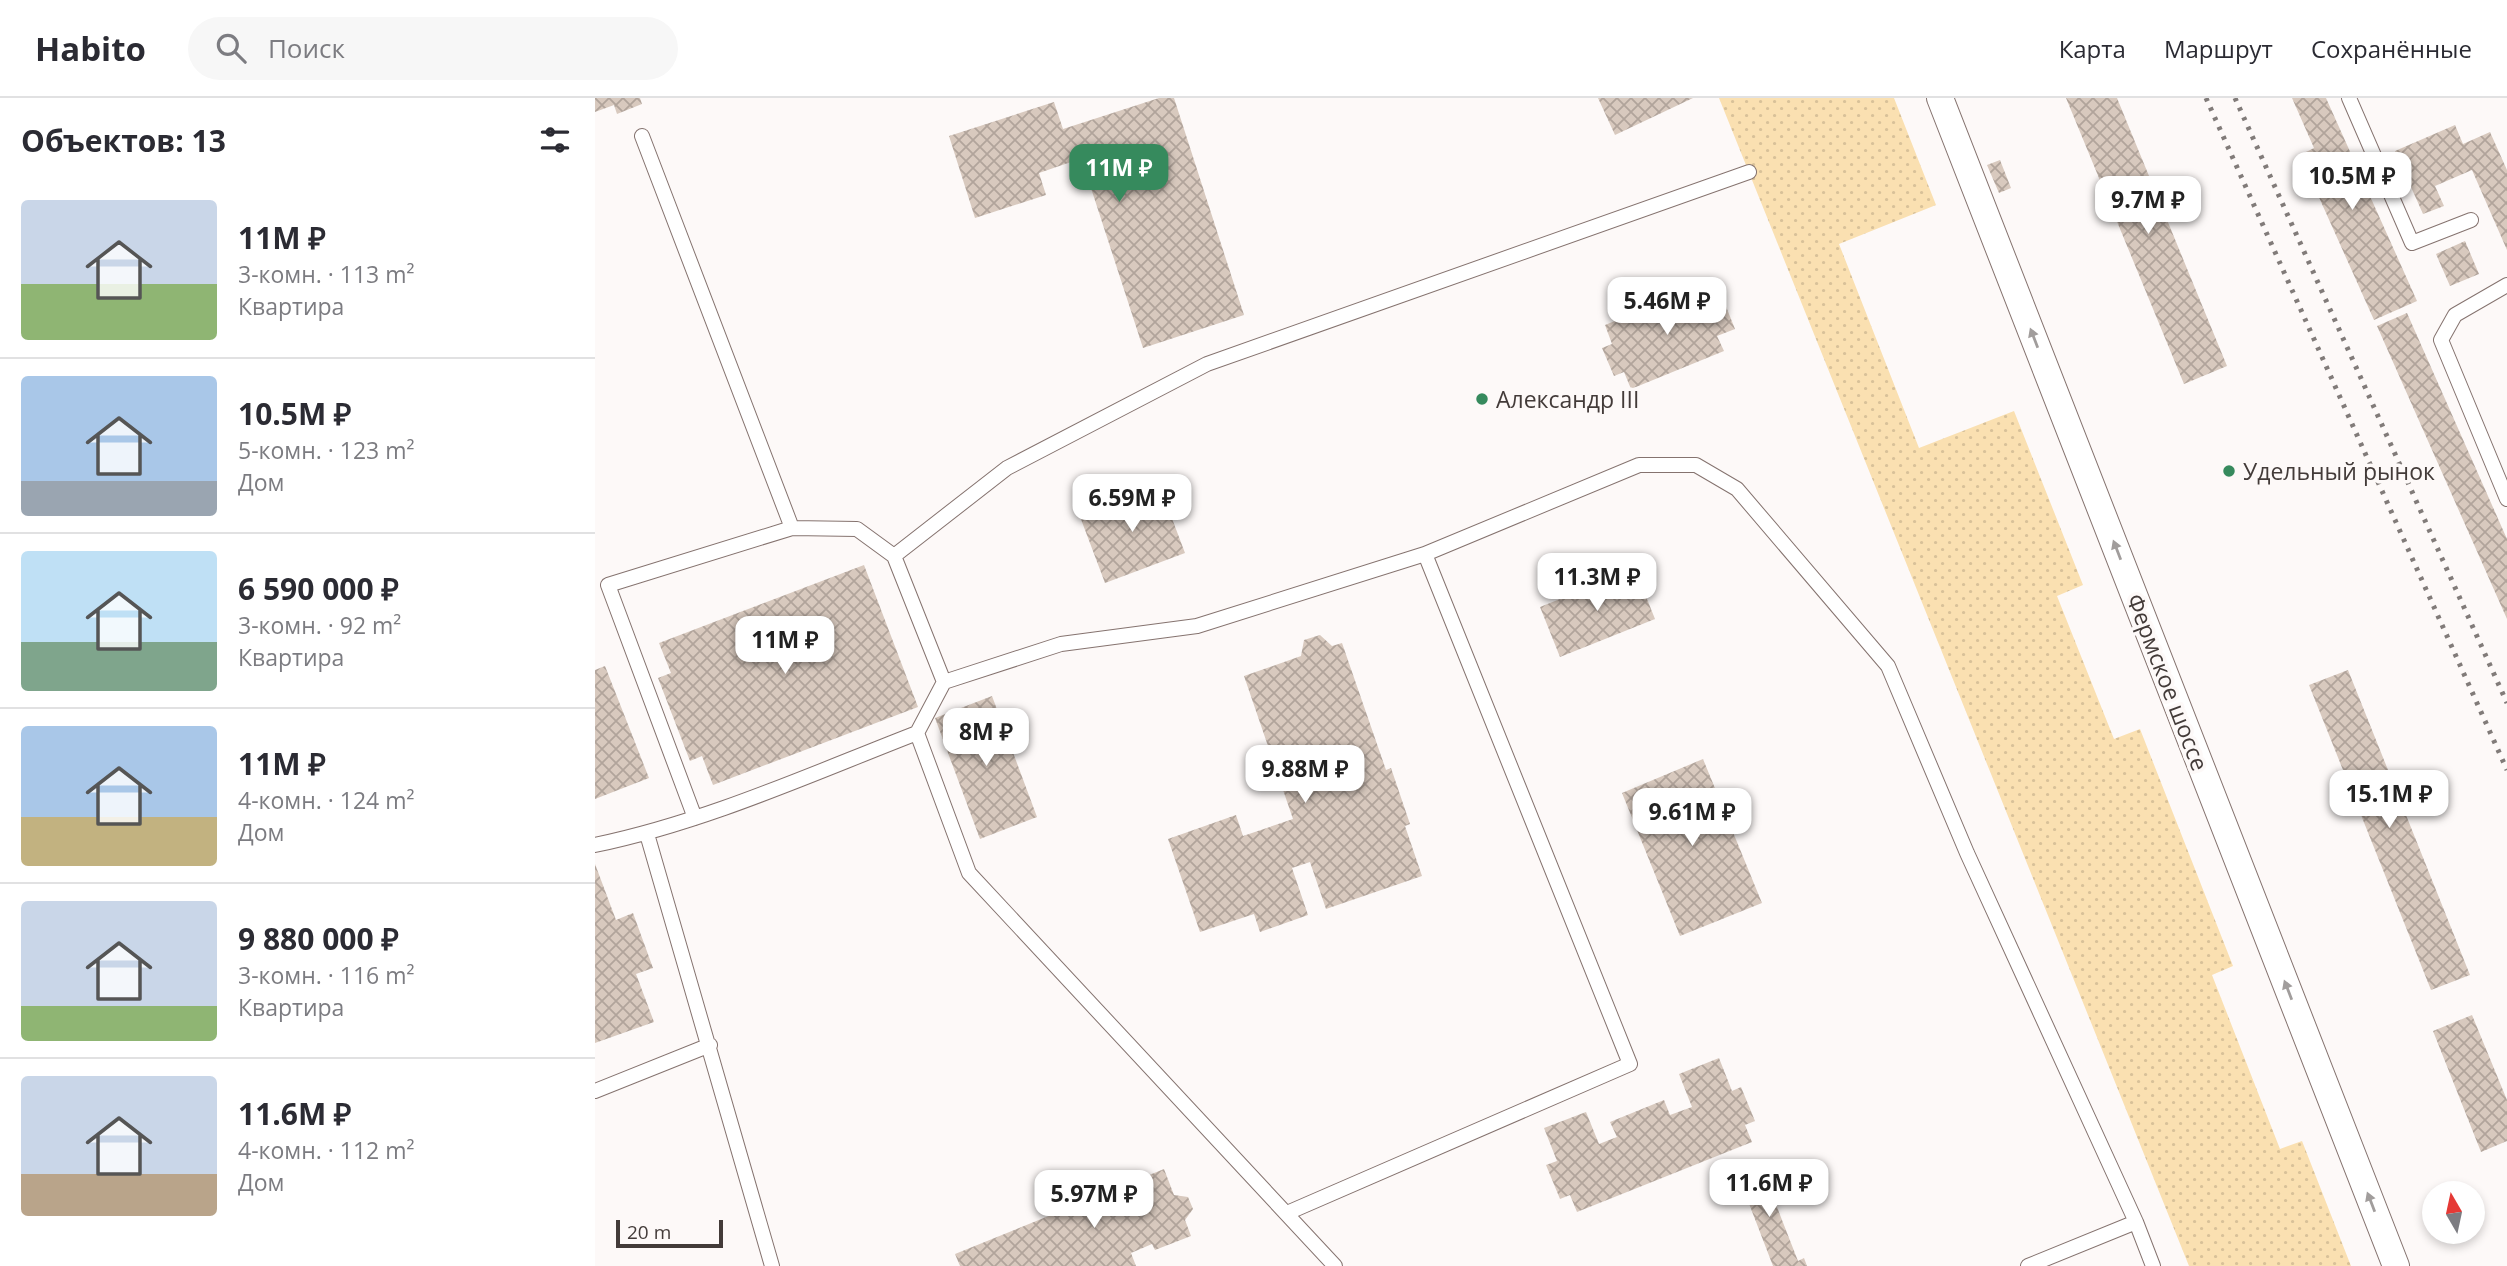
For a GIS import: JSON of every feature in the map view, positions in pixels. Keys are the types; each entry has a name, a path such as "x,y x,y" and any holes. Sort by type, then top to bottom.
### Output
{"street":[{"name":"Фермское шоссе","path":"1940,98 2396,1266"}],"lane":[{"path":"2349,98 2412,243 2471,220"},
{"path":"642,136 792,528"},
{"path":"894,556 1007,468 1207,364 1749,172"},
{"path":"2507,285 2455,315 2441,340 2507,499"},
{"path":"595,845 647,834 695,818 917,733 944,682 1061,644 1197,626 1425,554 1639,465 1696,465 1737,489 1888,666 1967,853 2136,1222 2153,1266"},
{"path":"695,818 602,585 792,528 857,529 894,556 944,682"},
{"path":"1287,1213 1630,1064 1425,554"},
{"path":"917,733 969,873 1335,1266"},
{"path":"647,834 772,1266"},
{"path":"595,1091 709,1045"},
{"path":"2028,1266 2136,1222"}],"shaded area":[{"path":"1719,98 1894,98 1936,205 1839,244 1919,448 2014,411 2083,585 2057,596 2114,739 2140,729 2233,966 2212,975 2280,1149 2302,1141 2351,1266 2189,1266"}],"building":[{"path":"595,98 640,98 642,104 617,114 614,105 595,112"},
{"path":"1159,98 1174,98 1244,315 1143,348 1089,182 1078,186 1071,162 1039,173 1046,195 975,218 949,136 1054,102 1063,129"},
{"path":"1598,98 1693,98 1615,135"},
{"path":"2066,98 2117,98 2227,366 2184,384"},
{"path":"2292,98 2326,98 2417,301 2374,320 2300,155 2314,148"},
{"path":"2455,125 2463,144 2490,132 2507,170 2507,250 2472,170 2435,186 2444,206 2423,214 2395,151"},
{"path":"2000,160 2011,188 1999,193 1987,165"},
{"path":"2465,241 2479,274 2450,286 2436,254"},
{"path":"1698,287 1703,301 1721,294 1735,329 1717,336 1724,351 1631,389 1624,372 1614,376 1602,348 1612,344 1605,325"},
{"path":"2407,313 2507,539 2507,619 2377,326"},
{"path":"1159,484 1185,553 1105,583 1079,514"},
{"path":"864,565 918,707 713,785 702,756 690,761 658,678 671,673 659,643"},
{"path":"1635,569 1655,619 1560,657 1540,607"},
{"path":"1320,635 1332,646 1342,643 1386,770 1391,768 1410,824 1405,826 1422,876 1326,909 1310,862 1292,868 1308,915 1260,932 1254,914 1200,932 1168,839 1236,815 1243,836 1293,819 1244,676 1301,656 1304,640"},
{"path":"605,666 649,778 595,799 595,670"},
{"path":"2348,670 2470,975 2431,990 2309,685"},
{"path":"992,696 1037,817 980,839 935,718"},
{"path":"1703,759 1762,903 1680,936 1622,793"},
{"path":"595,864 616,920 633,913 653,968 636,974 654,1022 595,1043"},
{"path":"2472,1015 2507,1100 2507,1141 2481,1152 2433,1031"},
{"path":"1719,1058 1732,1091 1741,1087 1755,1121 1745,1125 1752,1142 1577,1212 1570,1195 1560,1199 1546,1165 1557,1161 1544,1128 1586,1112 1599,1144 1617,1137 1610,1122 1664,1100 1670,1115 1692,1107 1679,1074"},
{"path":"1761,1166 1798,1261 1804,1258 1807,1266 1773,1266 1738,1175"},
{"path":"1164,1169 1174,1195 1188,1197 1193,1209 1185,1220 1191,1236 1155,1250 1152,1244 1131,1253 1136,1266 960,1266 955,1254"}],"railway":[{"path":"2206,98 2507,770"},
{"path":"2235,98 2507,703"}],"place":[{"name":"Александр III","path":"1482,399"},
{"name":"Удельный рынок","path":"2229,471"}]}
